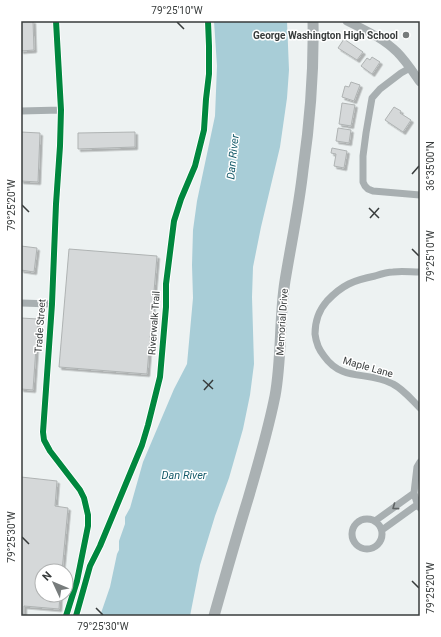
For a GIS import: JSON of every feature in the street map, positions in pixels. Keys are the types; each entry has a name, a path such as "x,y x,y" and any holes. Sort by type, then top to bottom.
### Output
{"main road":[{"name":"Memorial Drive","path":"214,616 262,452 275,395 285,281 294,234 307,134 312,71 313,21"}],"street":[{"name":"Trade Street","path":"56,21 61,110 60,146 52,304 43,432 44,440 50,451 80,490 84,498 88,515 88,526 78,574 66,616"},
{"path":"347,21 388,44 397,52 420,82"},
{"path":"410,68 380,89 372,98 363,156 363,182 368,189 373,191 420,195"},
{"path":"21,111 61,110"},
{"name":"Maple Lane","path":"420,272 392,272 351,282 336,291 322,307 316,320 315,330 318,346 333,366 340,371 385,380 400,389 420,408"},
{"path":"21,303 52,304"},
{"path":"382,530 419,506 414,493 417,467 420,462"},
{"path":"375,521 414,493"},
{"path":"366,518 375,521 382,530 381,540 370,549 360,548 352,541 351,531 353,526 361,519 366,518"}],"water":[{"name":"Dan River","path":"214,21 287,21 289,70 287,98 280,147 253,267 252,297 254,364 250,395 243,429 229,478 215,516 200,565 190,616 100,616 110,587 119,550 119,541 125,524 125,517 130,508 143,462 174,389 187,364 193,298 193,230 197,201 215,116 217,66"}],"building":[{"path":"33,21 34,50 21,51 21,22"},
{"path":"344,39 363,52 357,60 338,48"},
{"path":"372,57 380,62 372,74 361,66 367,58 370,60"},
{"path":"351,82 360,85 354,101 342,97 345,86 349,87"},
{"path":"342,103 355,105 351,126 339,124"},
{"path":"394,107 411,120 403,132 385,120"},
{"path":"338,128 351,130 349,143 336,141"},
{"path":"21,132 40,133 38,182 21,181"},
{"path":"135,132 135,147 78,149 78,133"},
{"path":"332,148 347,151 344,168 334,166 336,154 331,153"},
{"path":"21,246 37,248 34,272 21,270"},
{"path":"69,249 157,256 147,374 59,367"},
{"path":"21,318 38,319 33,390 21,389"},
{"path":"21,477 57,481 55,506 68,508 63,563 34,563 34,603 59,603 59,609 24,606 24,614 21,614"}],"cycle path":[{"path":"56,21 61,110 60,146 52,304 43,432 44,440 50,451 80,490 84,498 88,515 88,526 77,581 66,616"},
{"name":"Riverwalk Trail","path":"76,616 90,566 100,546 142,445 160,377 166,307 166,284 174,221 181,199 195,166 204,130 209,74 208,21"}],"place":[{"name":"George Washington High School","path":"406,35"}]}
